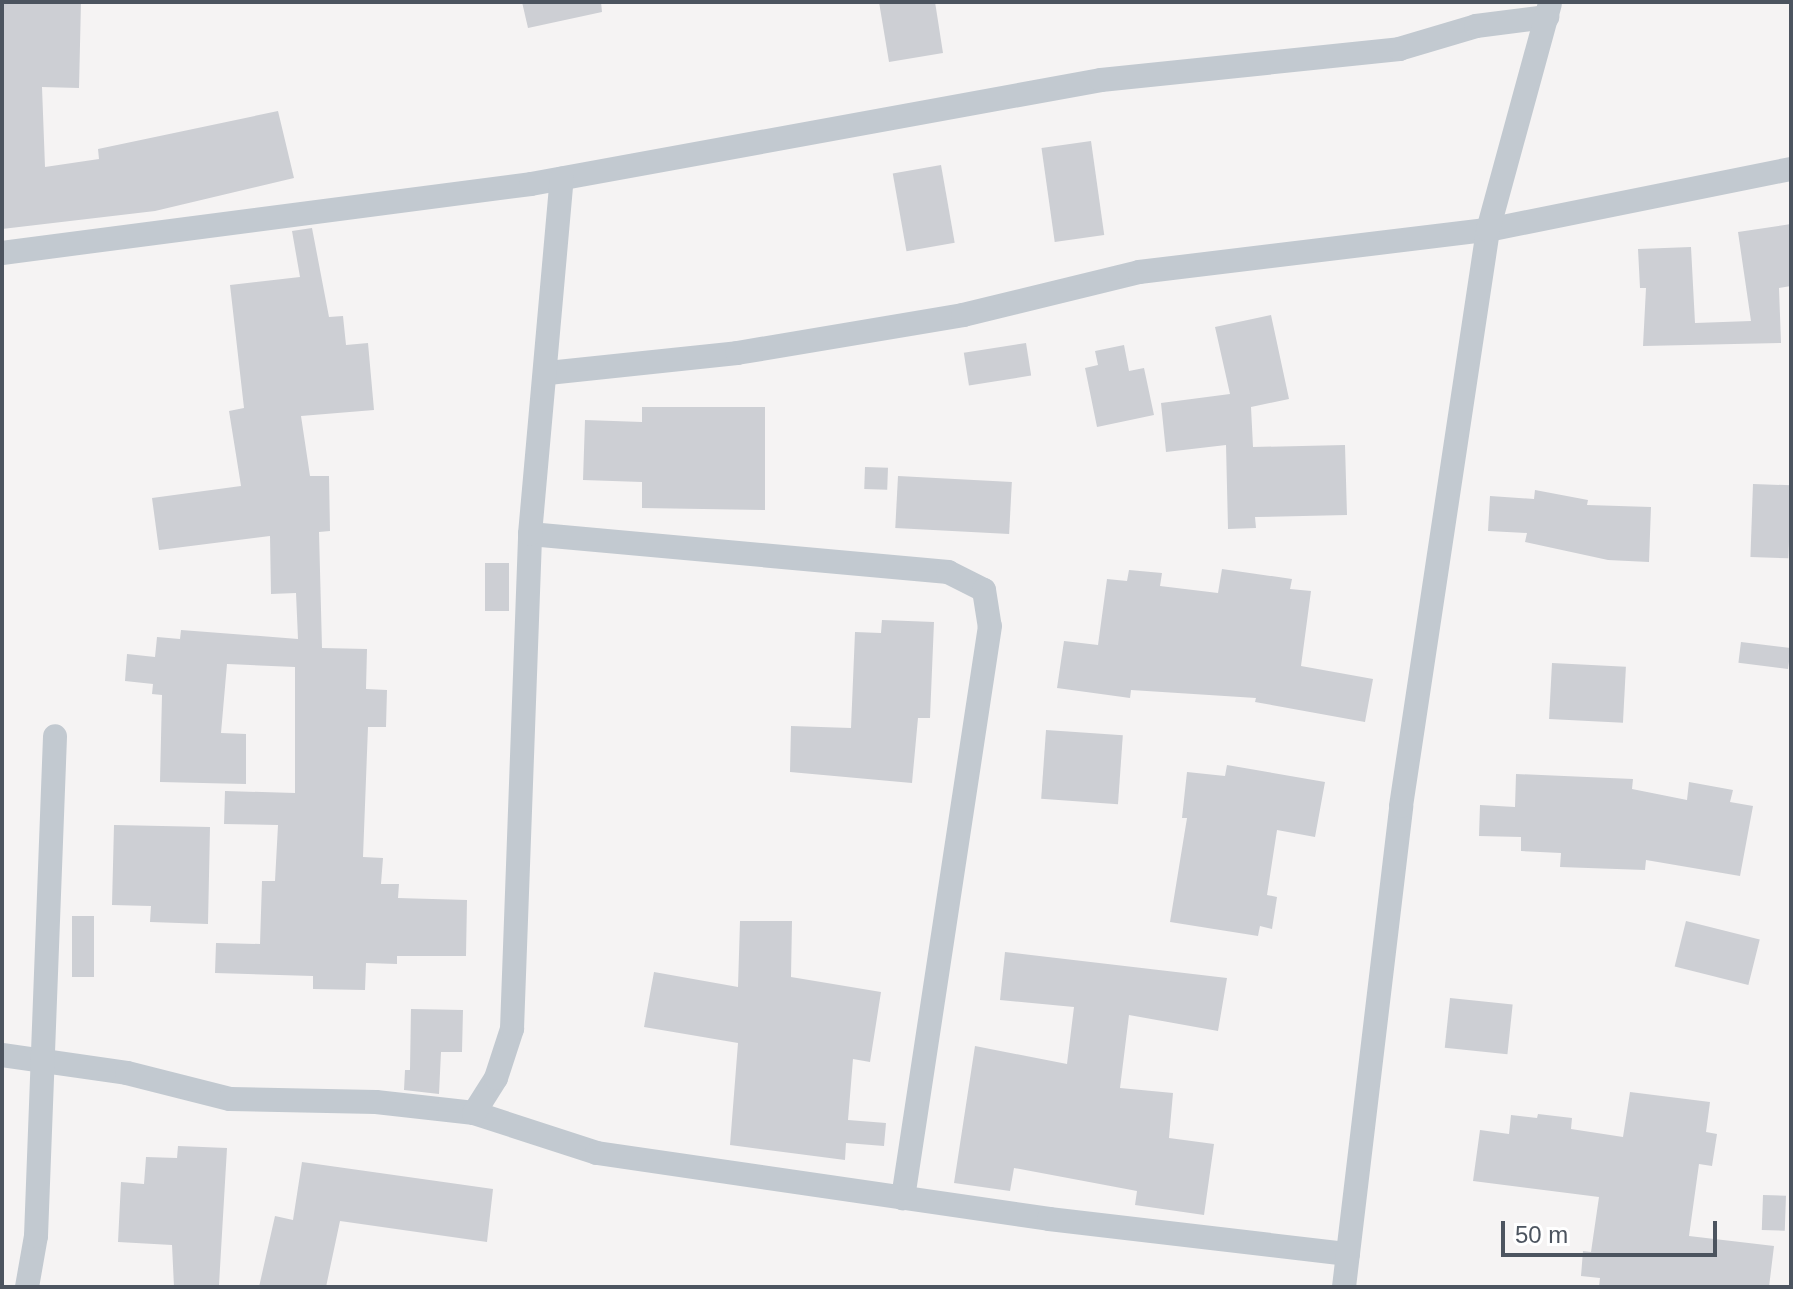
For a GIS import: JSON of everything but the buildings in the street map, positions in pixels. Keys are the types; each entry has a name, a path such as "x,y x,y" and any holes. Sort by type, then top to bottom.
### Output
{"street":[{"path":"2,253 562,178 1101,80 1399,49 1549,9 1488,230 1401,806 1344,1287"},
{"path":"548,373 737,353 963,315 1139,272 1488,230 1791,169"},
{"path":"474,1113 496,1078 512,1029 530,534 548,373 562,178"},
{"path":"530,534 948,572 984,590 990,626 903,1198"},
{"path":"27,1287 36,1236 55,736"},
{"path":"2,1055 127,1073 230,1099 376,1102 474,1113 597,1153 903,1198 1348,1254"}]}
